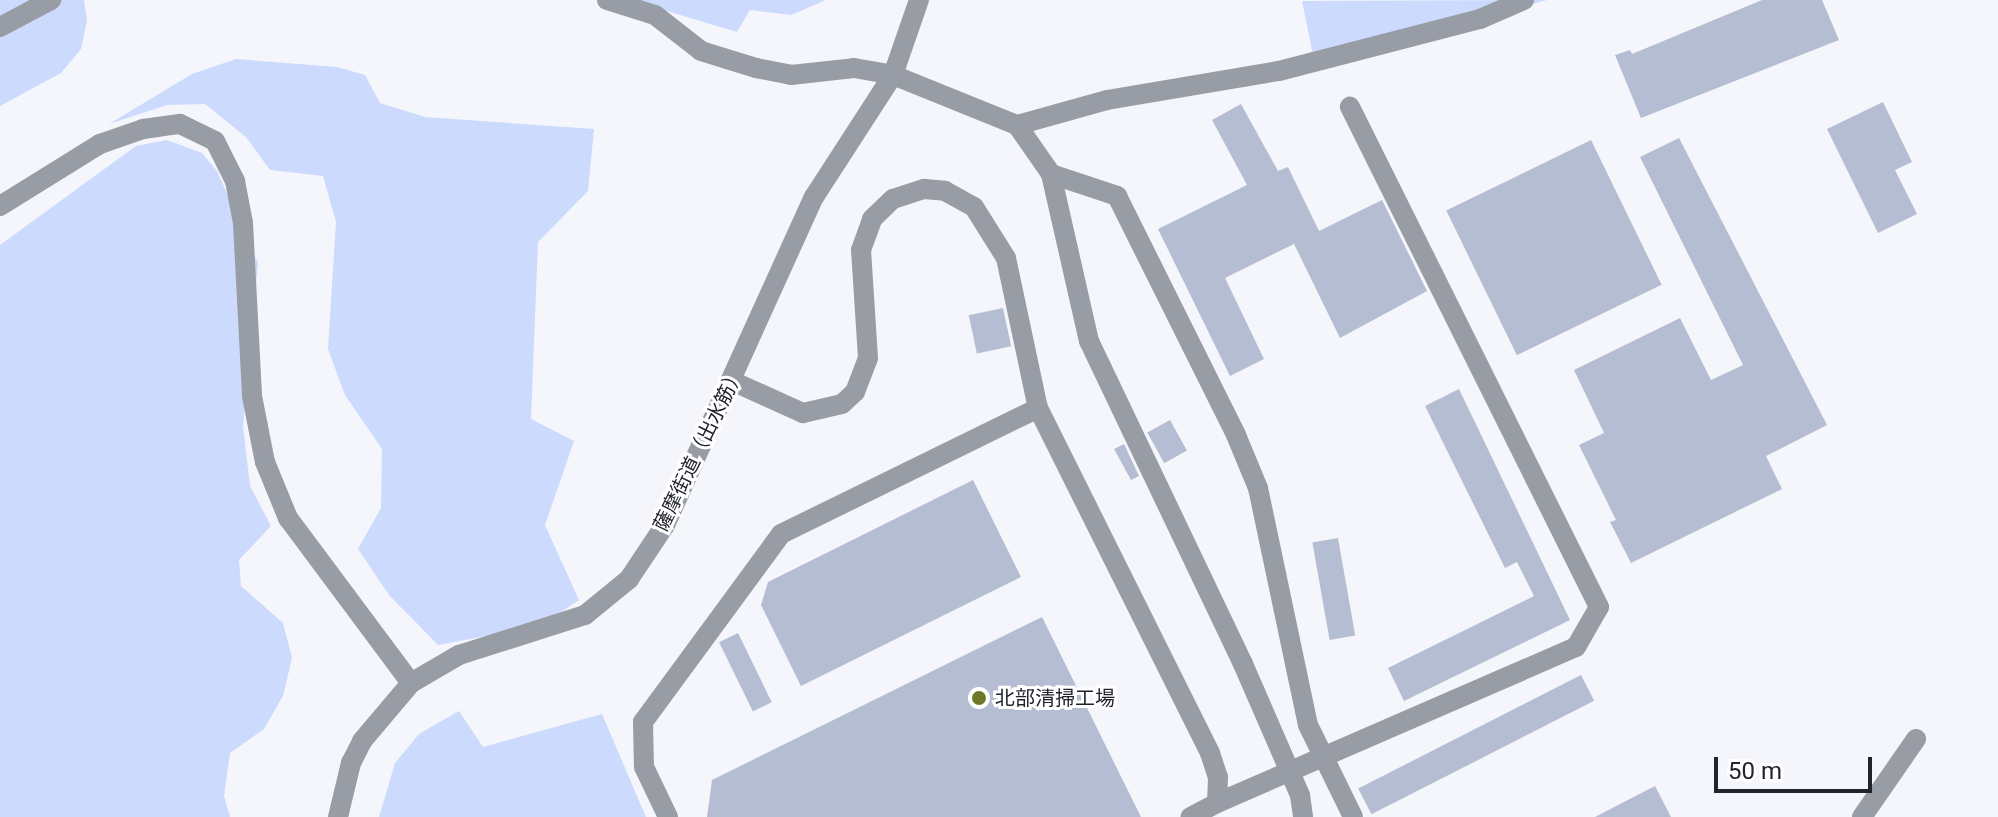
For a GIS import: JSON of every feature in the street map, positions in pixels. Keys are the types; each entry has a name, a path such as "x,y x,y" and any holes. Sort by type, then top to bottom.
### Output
{"street":[{"path":"0,27 51,0"},
{"path":"607,0 655,15 701,51 756,68 791,75 854,68 893,75 1017,125 1051,174 1089,341 1243,664 1300,795 1303,817"},
{"name":"薩摩街道（出水筋）","path":"338,817 351,763 362,741 411,683 459,655 556,627 607,601 629,579 665,525 814,197 893,75 919,0"},
{"path":"1017,125 1107,100 1279,71 1480,19 1524,0"},
{"path":"1191,817 1576,647 1599,607 1350,107"},
{"path":"0,206 100,144 143,129 180,124 215,141 235,181 243,223 252,396 265,462 288,518 411,683"},
{"path":"1051,174 1117,196 1236,435 1258,488 1308,725 1353,817"},
{"path":"732,381 803,413 842,404 855,392 868,358 861,250 866,231 893,199 924,189 945,191 974,207 1006,258 1038,408 1210,753 1218,777 1217,803"},
{"path":"668,817 644,767 643,722 781,534 1038,408"},
{"path":"1862,817 1916,739"}],"shaded area":[{"path":"0,0 84,0 87,21 81,49 61,73 0,106"},
{"path":"630,0 826,0 791,15 750,10 737,32"},
{"path":"1547,0 1414,35 1316,70 1302,1"},
{"path":"236,59 337,67 365,75 380,103 425,117 594,129 588,191 538,242 531,419 574,441 545,525 579,600 558,614 524,629 438,645 389,595 358,549 381,508 382,449 345,395 328,349 336,222 323,176 270,170 246,137 205,104 167,105 109,124 192,74"},
{"path":"167,140 202,153 217,171 258,263 243,426 250,486 271,526 239,560 241,586 283,623 292,658 283,696 264,729 230,753 224,796 230,817 0,817 0,245 136,146"},
{"path":"459,711 483,747 602,714 646,817 379,817 395,763 419,734"}],"building":[{"path":"1762,0 1822,0 1839,40 1641,118 1615,55 1630,50 1632,54"},
{"path":"1883,102 1912,162 1895,170 1917,214 1878,233 1827,129"},
{"path":"1241,104 1278,171 1288,167 1319,231 1382,200 1427,291 1340,338 1294,244 1225,278 1264,359 1230,376 1158,229 1247,185 1212,120"},
{"path":"1679,138 1827,425 1766,456 1782,489 1631,563 1610,522 1616,520 1579,445 1604,433 1574,370 1680,318 1711,380 1743,365 1640,157"},
{"path":"1591,140 1662,285 1517,355 1446,211"},
{"path":"1003,308 1011,346 977,353 969,315"},
{"path":"1459,389 1570,620 1404,701 1388,668 1534,596 1517,562 1505,568 1425,406"},
{"path":"1170,420 1187,451 1164,463 1147,433"},
{"path":"1124,444 1139,476 1131,480 1114,449"},
{"path":"973,480 1021,577 801,686 761,605 768,582"},
{"path":"1338,538 1355,635 1330,640 1312,543"},
{"name":"北部清掃工場","path":"1042,617 1141,817 707,817 712,780"},
{"path":"738,633 772,702 753,711 719,642"},
{"path":"1581,675 1594,701 1371,814 1358,788"},
{"path":"1655,786 1671,817 1595,817"}],"place":[{"name":"北部清掃工場","path":"979,698"}]}
